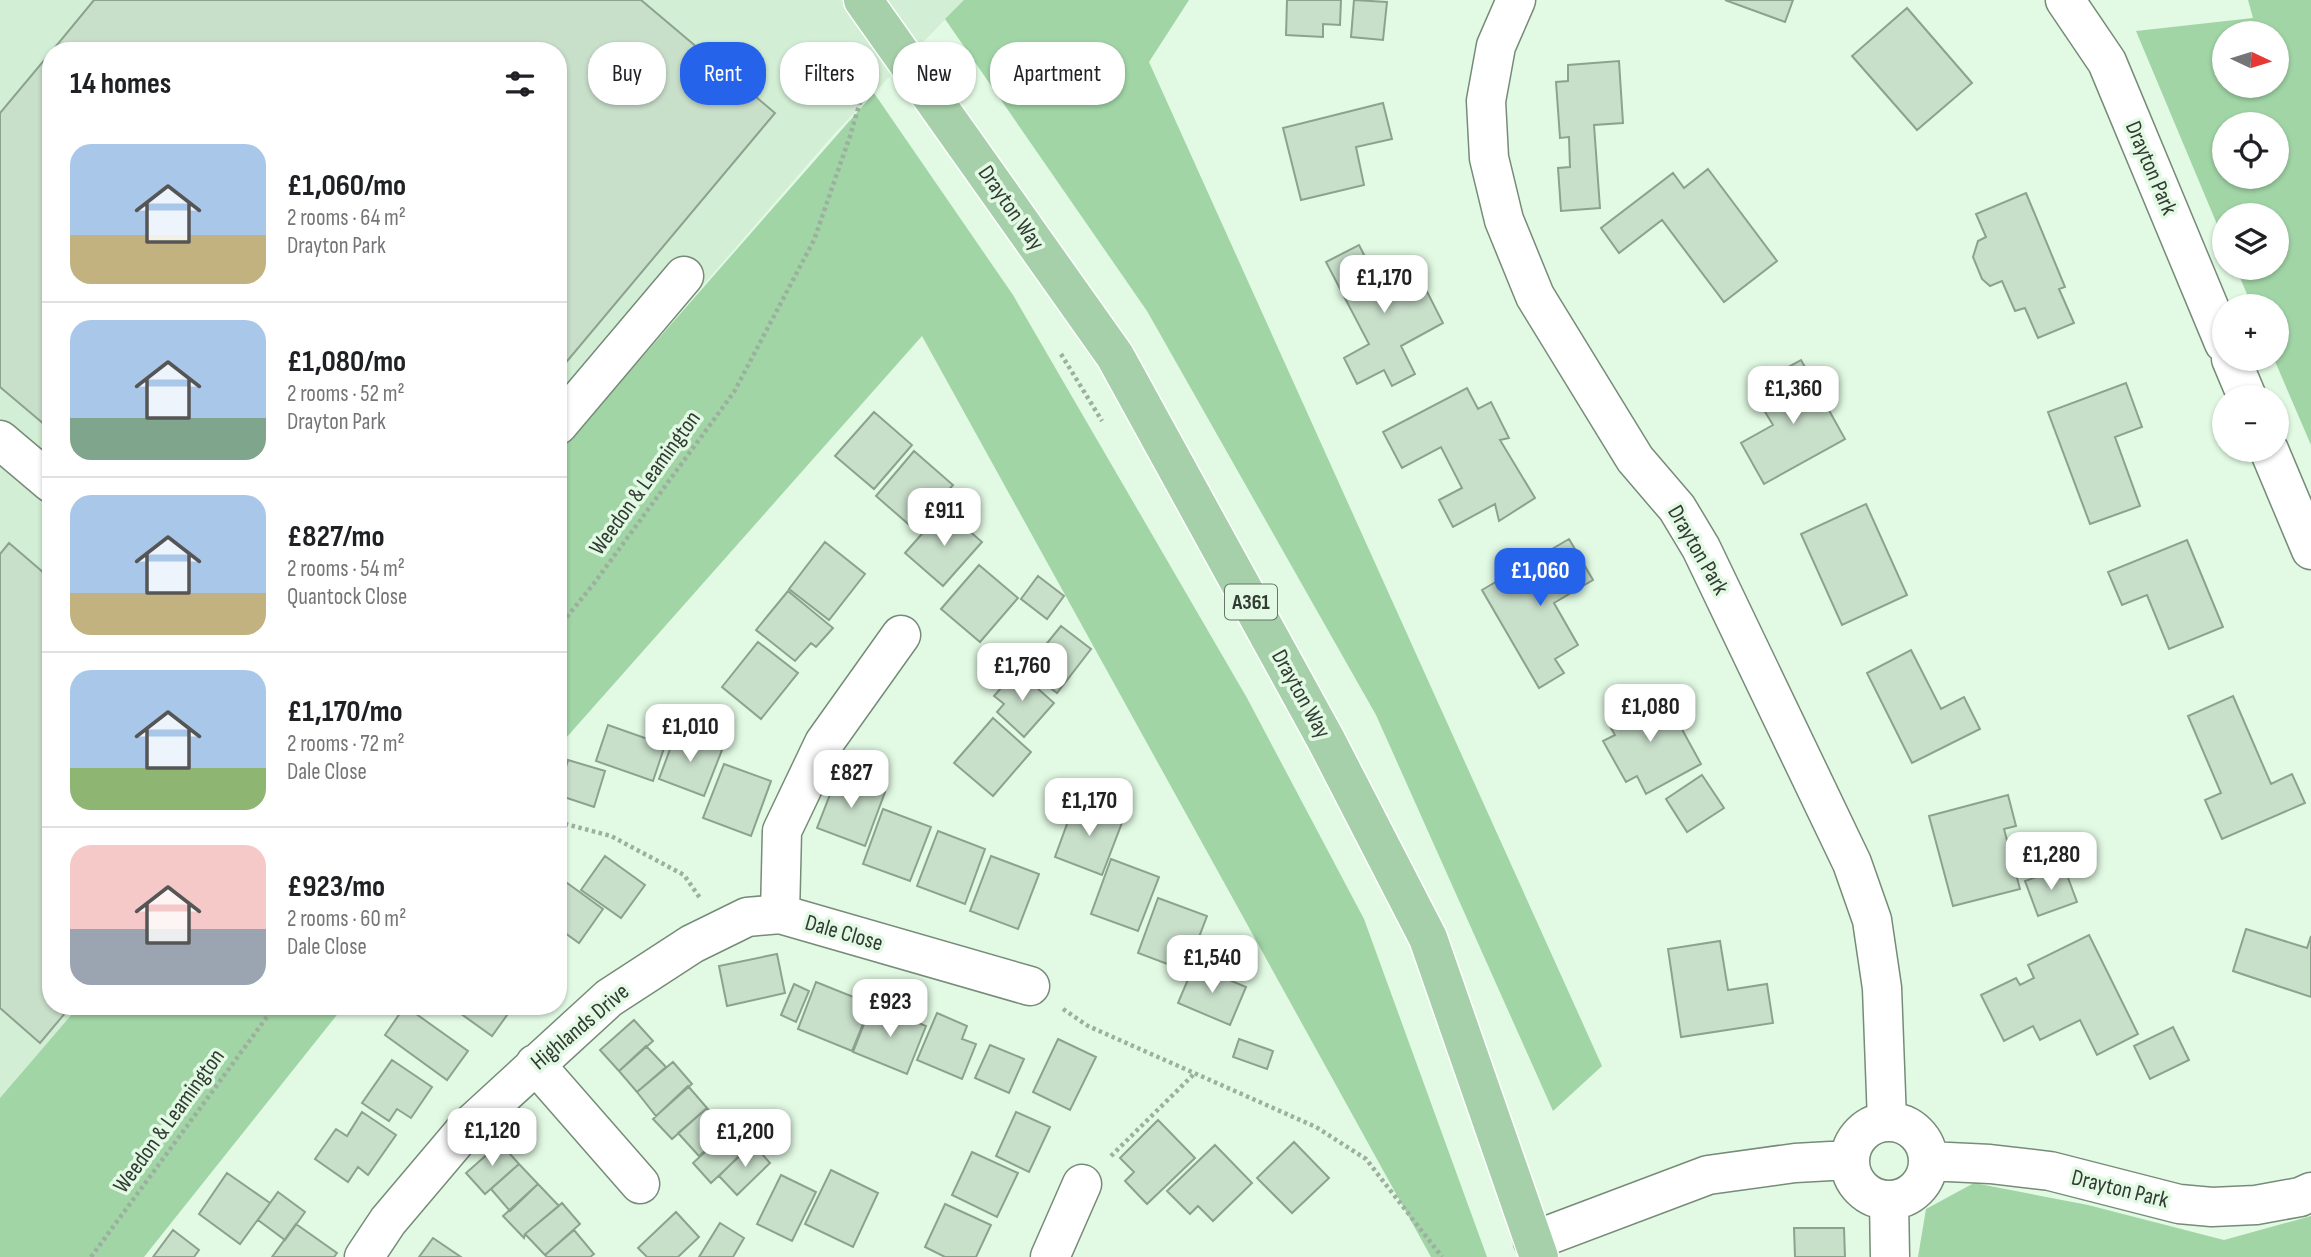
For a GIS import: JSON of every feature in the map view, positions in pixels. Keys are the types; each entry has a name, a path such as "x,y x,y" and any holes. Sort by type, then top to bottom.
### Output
{"main road":[{"name":"Drayton Way","path":"863,0 1115,356 1326,740 1428,938 1536,1249"}],"street":[{"name":"Drayton Park","path":"1516,0 1496,46 1486,101 1489,158 1504,220 1535,296 1635,459 1677,508 1701,548 1852,863 1872,920 1882,988 1887,1121"},
{"name":"Drayton Park","path":"2065,0 2107,62 2212,314"},
{"path":"567,414 684,276"},
{"path":"0,440 42,475"},
{"path":"2274,462 2311,550"},
{"path":"780,914 782,831 824,743 901,635"},
{"name":"Highlands Drive","path":"364,1257 388,1221 465,1130 609,998 692,944 747,917 780,914"},
{"name":"Dale Close","path":"780,914 1030,986"},
{"path":"535,1063 640,1184"},
{"path":"1887,1121 1903,1124 1915,1131 1923,1142 1928,1161 1922,1181 1913,1191 1901,1198 1889,1199 1875,1197 1862,1190 1854,1180 1849,1160 1855,1140 1864,1130 1876,1123 1887,1121"},
{"path":"1536,1249 1708,1175 1795,1163 1849,1160"},
{"name":"Drayton Park","path":"1928,1161 2050,1171 2190,1205 2212,1207 2256,1205 2300,1197 2311,1192"},
{"path":"1051,1257 1083,1184"},
{"path":"1889,1199 1891,1257"}],"path":[{"name":"Weedon & Leamington","path":"567,616 734,392 814,240 859,105"},
{"path":"1059,350 1108,432"},
{"path":"567,824 611,836 684,875 723,930"},
{"path":"1030,986 1088,1026 1316,1127 1366,1159 1442,1257"},
{"name":"Weedon & Leamington","path":"91,1257 268,1015"},
{"path":"1083,1184 1195,1073"}],"shaded area":[{"path":"0,0 964,0 923,42 893,42 893,73 879,88 879,42 780,42 780,105 862,105 567,443 567,42 42,42 42,1015 71,1015 0,1098"}],"green space":[{"path":"964,0 1189,0 1149,62 1602,1066 1553,1111 1376,715 1147,311 1004,105 1125,105 1125,42 990,42 990,84 976,64 976,42 961,42 945,19"},
{"path":"2248,0 2311,0 2311,445 2289,394 2289,385 2285,385 2279,371 2289,371 2289,294 2247,294 2241,280 2289,280 2289,203 2212,203 2212,212 2136,31 2212,23 2212,98 2289,98 2289,21 2226,21 2253,18"},
{"path":"879,100 1013,295 1247,698 1364,919 1487,1257 1431,1257 922,336 567,737 567,443 863,105 879,105"},
{"path":"71,1015 337,1015 144,1257 0,1257 0,1098"},
{"path":"1974,1183 2088,1205 2224,1240 2311,1216 2311,1257 1918,1257 1926,1209"}],"building":[{"path":"94,0 641,0 691,42 680,42 680,105 766,105 775,113 567,361 567,42 59,42"},
{"path":"1287,0 1341,0 1340,25 1323,24 1323,37 1286,35"},
{"path":"1354,0 1387,2 1383,40 1351,37"},
{"path":"1725,0 1793,0 1785,22"},
{"path":"1907,8 1972,83 1917,130 1852,56"},
{"path":"1619,61 1623,123 1594,125 1600,208 1561,211 1558,168 1570,167 1569,137 1560,138 1556,82 1568,81 1568,65"},
{"path":"42,63 42,422 0,387 0,113"},
{"path":"1383,103 1392,139 1356,147 1364,185 1301,200 1283,128"},
{"path":"1708,169 1777,261 1724,302 1662,220 1619,253 1601,228 1673,173 1684,188"},
{"path":"2026,193 2065,287 2059,289 2074,323 2038,338 2025,308 2015,311 2002,281 1990,286 1982,279 1973,257 1978,241 1986,237 1976,214"},
{"path":"1359,245 1378,282 1413,264 1443,323 1401,346 1415,374 1392,386 1384,370 1357,384 1344,358 1369,344 1326,262"},
{"path":"1801,360 1845,439 1764,484 1741,443 1773,425 1762,407 1781,397 1770,377"},
{"path":"2126,383 2142,427 2115,437 2140,506 2090,524 2048,412"},
{"path":"1467,388 1478,409 1491,402 1509,438 1500,440 1535,498 1499,521 1495,504 1453,527 1439,500 1462,488 1441,447 1402,468 1383,432"},
{"path":"874,412 912,445 874,489 835,456"},
{"path":"914,451 953,485 914,529 876,496"},
{"path":"1866,504 1907,595 1842,625 1801,534"},
{"path":"944,509 982,542 943,586 905,553"},
{"path":"1569,539 1593,580 1554,603 1578,645 1555,659 1564,673 1539,688 1482,590"},
{"path":"2187,540 2223,627 2169,649 2147,595 2122,605 2108,572"},
{"path":"825,542 865,574 829,620 789,589"},
{"path":"9,543 42,571 42,1015 63,1015 40,1043 0,1008 0,554"},
{"path":"979,565 1018,598 980,642 941,609"},
{"path":"1038,576 1064,596 1047,619 1021,599"},
{"path":"788,591 833,628 816,647 811,643 795,661 756,630"},
{"path":"1061,626 1091,649 1057,693 1026,669"},
{"path":"758,642 798,673 761,719 722,687"},
{"path":"1911,650 1941,709 1964,697 1980,729 1912,763 1867,673"},
{"path":"1017,670 1054,703 1024,737 997,712 1004,704 994,696"},
{"path":"1661,691 1701,764 1646,794 1637,776 1626,782 1603,741 1615,735 1607,721"},
{"path":"2233,696 2271,784 2292,774 2305,803 2222,839 2205,800 2221,793 2188,716"},
{"path":"993,718 1031,752 993,796 954,763"},
{"path":"608,725 665,745 653,781 596,761"},
{"path":"676,733 722,750 704,796 659,779"},
{"path":"568,760 605,771 594,807 567,798"},
{"path":"724,764 771,781 751,836 703,818"},
{"path":"838,774 885,792 865,846 817,828"},
{"path":"1702,775 1724,808 1687,832 1666,799"},
{"path":"2008,795 2016,826 2004,829 2020,889 1953,906 1929,816"},
{"path":"1075,802 1123,820 1102,875 1055,857"},
{"path":"883,809 931,827 910,881 863,864"},
{"path":"938,831 985,849 965,904 917,886"},
{"path":"605,856 645,885 621,918 581,890"},
{"path":"991,856 1039,874 1018,929 970,911"},
{"path":"1111,859 1159,877 1138,931 1091,914"},
{"path":"2064,867 2077,902 2038,916 2025,881"},
{"path":"567,883 603,909 579,943 567,934"},
{"path":"1158,898 1207,916 1186,971 1138,953"},
{"path":"2246,929 2307,948 2311,936 2311,997 2233,971"},
{"path":"2089,935 2138,1034 2097,1055 2080,1020 2040,1040 2033,1026 2004,1041 1981,995 2016,978 2020,985 2034,978 2028,965"},
{"path":"1720,941 1728,990 1767,984 1773,1023 1681,1037 1668,949"},
{"path":"777,954 785,993 727,1006 719,966"},
{"path":"1194,965 1246,987 1230,1025 1178,1003"},
{"path":"816,982 871,1004 852,1051 798,1029"},
{"path":"794,984 809,991 796,1022 781,1015"},
{"path":"872,1004 926,1026 907,1074 853,1052"},
{"path":"937,1013 967,1026 962,1039 976,1044 962,1079 917,1060"},
{"path":"399,1015 418,1015 468,1051 447,1080 385,1035"},
{"path":"463,1015 507,1015 492,1036"},
{"path":"634,1020 653,1041 619,1071 600,1050"},
{"path":"2173,1027 2189,1060 2150,1079 2134,1046"},
{"path":"1058,1039 1096,1057 1070,1110 1033,1092"},
{"path":"1239,1039 1273,1051 1267,1069 1233,1057"},
{"path":"990,1045 1024,1059 1009,1093 975,1078"},
{"path":"646,1046 666,1067 637,1092 619,1071"},
{"path":"392,1060 432,1087 411,1118 397,1109 389,1121 362,1103"},
{"path":"673,1062 692,1084 656,1116 637,1092"},
{"path":"688,1086 707,1108 672,1139 653,1119"},
{"path":"707,1108 727,1132 699,1156 678,1133"},
{"path":"362,1112 396,1135 368,1175 358,1167 348,1182 315,1159 336,1129 347,1136"},
{"path":"1016,1112 1050,1127 1029,1172 996,1156"},
{"path":"1158,1120 1195,1158 1147,1204 1125,1181 1134,1172 1120,1158"},
{"path":"727,1132 745,1151 711,1183 693,1163"},
{"path":"1294,1142 1329,1178 1292,1213 1257,1178"},
{"path":"500,1143 519,1164 485,1194 466,1173"},
{"path":"752,1143 770,1163 737,1195 719,1176"},
{"path":"1215,1145 1252,1183 1213,1221 1198,1206 1190,1214 1167,1191"},
{"path":"972,1152 1018,1173 997,1217 952,1195"},
{"path":"519,1164 538,1184 510,1211 491,1189"},
{"path":"831,1170 878,1193 853,1247 805,1224"},
{"path":"227,1173 270,1203 240,1244 199,1214"},
{"path":"781,1175 816,1192 792,1241 757,1224"},
{"path":"538,1184 559,1206 525,1234 524,1238 503,1216"},
{"path":"278,1192 305,1212 285,1240 258,1220"},
{"path":"562,1203 580,1224 545,1255 525,1234"},
{"path":"945,1204 991,1225 976,1257 945,1257 925,1247"},
{"path":"676,1212 699,1237 678,1257 647,1257 638,1248"},
{"path":"720,1223 744,1238 733,1257 699,1257"},
{"path":"296,1224 337,1253 334,1257 272,1257"},
{"path":"1794,1228 1844,1228 1845,1257 1795,1257"},
{"path":"173,1230 199,1250 194,1257 153,1257"},
{"path":"574,1230 594,1254 590,1257 545,1255"},
{"path":"433,1238 461,1257 419,1257"}]}
